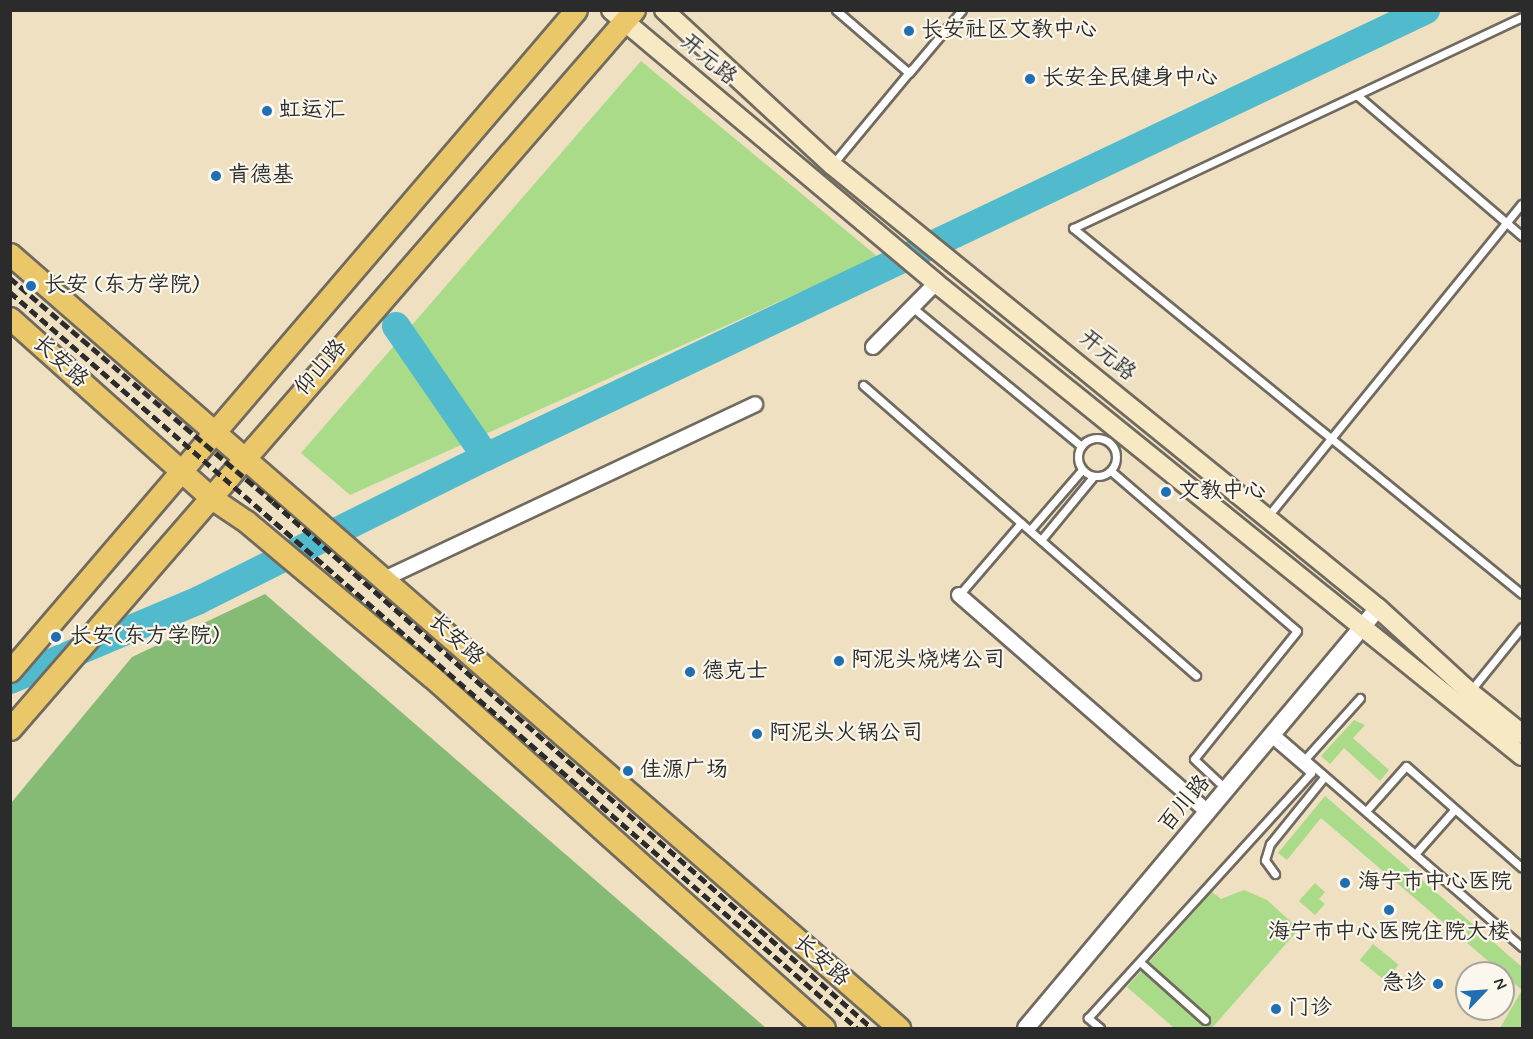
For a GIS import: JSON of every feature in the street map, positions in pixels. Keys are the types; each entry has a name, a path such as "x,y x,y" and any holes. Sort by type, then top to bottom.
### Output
{"main road":[{"name":"仰山路","path":"10,671 179,470 324,305 576,10"},
{"name":"开元路","path":"664,10 832,165 912,226 1266,519 1378,608 1470,692 1522,734"},
{"name":"仰山路","path":"10,729 623,14"},
{"name":"开元路","path":"623,14 929,278"},
{"name":"长安路","path":"10,254 381,574 899,1029"},
{"path":"929,278 1114,436 1362,626 1522,756"},
{"name":"长安路","path":"10,318 210,497 247,522 339,596 824,1029"}],"street":[{"path":"873,347 912,307 929,278"},
{"path":"381,574 754,404"},
{"path":"959,595 1208,812"},
{"name":"百川路","path":"1026,1029 1378,608"}],"lane":[{"path":"836,10 909,73 913,69"},
{"path":"832,165 962,10"},
{"path":"1522,17 1073,228 1522,594"},
{"path":"1358,96 1522,236"},
{"path":"1266,519 1522,204"},
{"path":"912,307 1081,446"},
{"path":"863,385 1196,676"},
{"path":"1093,477 1082,470 1077,458 1081,446 1097,438 1114,436 1116,453 1111,471"},
{"path":"1030,530 1082,470"},
{"path":"1041,540 1093,477 1111,471"},
{"path":"1111,471 1297,631 1194,759 1227,790"},
{"path":"959,595 1021,523"},
{"path":"1470,692 1522,627"},
{"path":"1305,759 1360,698"},
{"path":"1273,735 1325,776 1522,947"},
{"path":"1100,1029 1088,1018 1311,773 1273,735"},
{"path":"1366,812 1406,766 1522,868"},
{"path":"1275,874 1265,860 1270,844 1325,776"},
{"path":"1415,854 1455,809"},
{"path":"1140,962 1205,1020"}],"green space":[{"path":"641,61 878,257 350,495 301,453"},
{"path":"265,594 766,1028 11,1028 11,803 132,657"},
{"path":"1354,720 1365,725 1353,738 1389,770 1380,781 1344,748 1330,764 1321,756"},
{"path":"1325,796 1522,967 1522,990 1515,984 1515,961 1488,961 1321,818 1287,860 1278,853"},
{"path":"1315,883 1325,892 1319,899 1325,904 1315,915 1299,901"},
{"path":"1244,890 1267,900 1299,929 1212,1028 1174,1028 1127,987 1212,892 1221,899"},
{"path":"1373,944 1399,965 1385,981 1360,960"},
{"path":"1522,990 1522,1028 1500,1028 1504,1021 1515,1021 1515,1002"}],"waterway":[{"path":"10,680 199,600 486,457 1426,10"},
{"path":"396,326 486,457"}],"railway":[{"path":"10,278 273,502 872,1028"},
{"path":"10,292 857,1028"}],"place":[{"name":"长安社区文教中心","path":"909,31"},
{"name":"长安全民健身中心","path":"1030,79"},
{"name":"虹运汇","path":"267,111"},
{"name":"肯德基","path":"216,176"},
{"name":"长安 (东方学院)","path":"31,286"},
{"name":"文教中心","path":"1166,492"},
{"name":"长安(东方学院)","path":"56,637"},
{"name":"阿泥头烧烤公司","path":"839,661"},
{"name":"德克士","path":"690,672"},
{"name":"阿泥头火锅公司","path":"757,734"},
{"name":"佳源广场","path":"628,771"},
{"name":"海宁市中心医院","path":"1345,883"},
{"name":"海宁市中心医院住院大楼","path":"1389,910"},
{"name":"急诊","path":"1438,984"},
{"name":"门诊","path":"1276,1009"}]}
